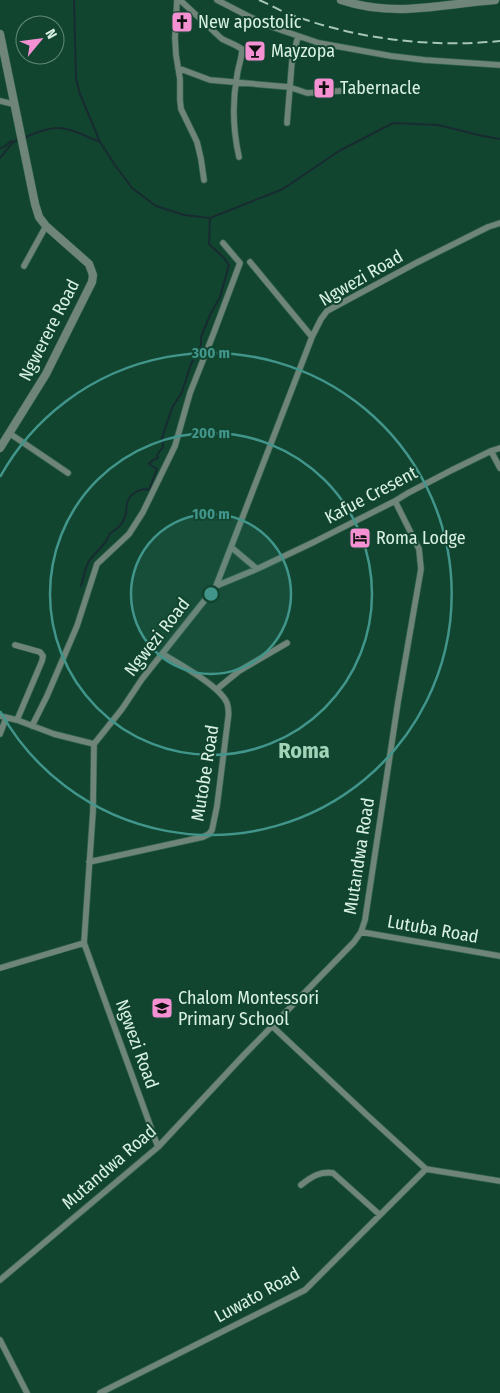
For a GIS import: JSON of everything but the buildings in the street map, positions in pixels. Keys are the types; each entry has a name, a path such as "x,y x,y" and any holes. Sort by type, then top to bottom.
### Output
{"street":[{"path":"178,0 175,38 180,79 181,109 196,142 204,180"},
{"path":"178,0 222,39 242,49 236,82 234,125 239,157"},
{"path":"217,0 250,17 298,36 319,42 391,56 500,65"},
{"path":"341,0 382,9 426,8 495,0"},
{"path":"382,9 384,0"},
{"name":"Ngwerere Road","path":"0,34 34,204 46,226 85,259 92,269 93,275 92,282 46,374 0,448"},
{"path":"287,123 292,61 298,36"},
{"path":"178,68 210,80 289,88 307,93 340,91"},
{"path":"0,101 13,104"},
{"name":"Ngwezi Road","path":"158,1147 84,943 93,810 94,744 122,709 142,679 216,586 321,318 327,311 416,263 488,227 500,223"},
{"path":"24,266 46,226"},
{"path":"32,726 51,688 77,626 97,564 129,534 144,512 175,446 190,393 240,263 223,243"},
{"path":"250,262 312,337"},
{"path":"9,433 68,473"},
{"name":"Kafue Cresent","path":"216,586 257,569 500,448"},
{"path":"491,452 500,468"},
{"name":"Mutandwa Road","path":"0,1280 158,1147 354,942 361,932 365,920 398,702 421,569 419,549 395,501"},
{"path":"231,547 257,569"},
{"path":"217,689 239,671 287,643"},
{"path":"14,645 40,652 42,656 40,667 16,720"},
{"name":"Mutobe Road","path":"88,862 203,837 212,830 217,806 229,711 226,702 217,689 163,654"},
{"path":"0,734 3,717 54,734 94,744"},
{"name":"Lutuba Road","path":"361,932 500,956"},
{"path":"0,968 84,943"},
{"path":"272,1026 426,1169 500,1181"},
{"name":"Luwato Road","path":"100,1393 305,1290 426,1169"},
{"path":"301,1185 320,1173 333,1172 380,1215"},
{"path":"0,1340 27,1393"}],"waterway":[{"path":"74,0 76,79 80,94 100,142 115,165 132,188 156,206 184,215 210,218 283,189 339,151 393,123 438,125 500,139"},
{"path":"24,138 46,129 63,128 100,142"},
{"path":"0,158 13,142 20,139"},
{"path":"0,148 11,141 13,142"},
{"path":"81,586 88,563 106,541 110,533 123,521 130,497 139,490 149,490 157,469 149,464 158,458 157,455 163,447 162,438 172,408 182,392 191,364 201,345 201,337 220,297 229,265 209,244 210,218"}],"railway":[{"path":"259,0 312,22 365,35 419,42 473,43 500,41"}],"place":[{"name":"New apostolic","path":"182,22"},
{"name":"Mayzopa","path":"255,51"},
{"name":"Tabernacle","path":"324,88"},
{"name":"Roma Lodge","path":"360,538"},
{"name":"Chalom Montessori Primary School","path":"162,1008"}],"district":[{"name":"Roma","path":"304,750"}]}
